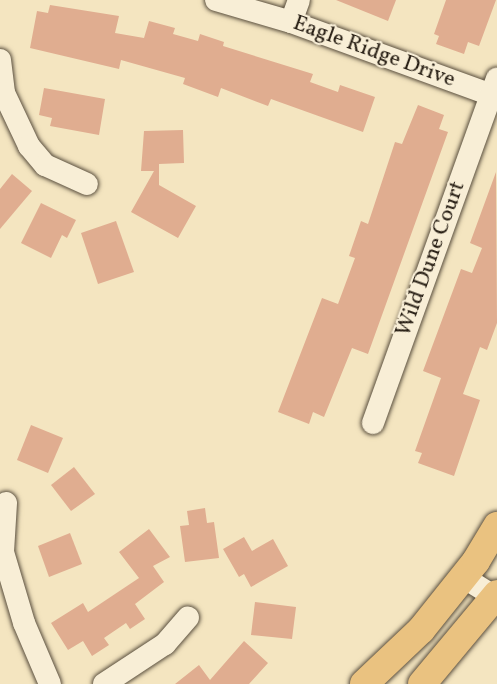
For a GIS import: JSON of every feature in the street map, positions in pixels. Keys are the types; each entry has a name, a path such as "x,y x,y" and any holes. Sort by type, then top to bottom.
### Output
{"main road":[{"path":"364,684 421,630 463,577 497,526"},
{"path":"422,684 496,596"}],"street":[{"name":"Eagle Ridge Drive","path":"216,0 291,22 495,90"},
{"path":"291,22 299,0"},
{"path":"0,60 4,93 29,146 45,165 87,184"},
{"name":"Wild Dune Court","path":"373,423 495,90"},
{"path":"6,504 3,552 24,623 50,684"},
{"path":"463,577 496,596"},
{"path":"104,684 165,644 188,618"}],"building":[{"path":"336,0 396,0 388,21"},
{"path":"446,0 496,0 479,46 468,42 464,54 436,44 439,36 434,34"},
{"path":"50,5 119,16 115,33 144,38 149,21 175,28 173,34 198,41 200,34 224,42 223,46 313,74 310,82 338,92 340,85 375,97 363,132 271,99 268,106 221,88 218,97 183,84 185,78 121,60 119,69 30,48 37,11 48,13"},
{"path":"44,88 105,99 99,135 50,126 52,118 39,115"},
{"path":"418,105 444,115 439,129 448,132 368,354 352,348 324,417 313,412 309,424 278,412 322,298 338,304 355,258 349,256 361,221 368,224 395,142 402,144"},
{"path":"183,130 184,163 159,164 159,185 196,206 178,238 131,212 154,171 141,171 144,131"},
{"path":"496,172 497,323 487,350 480,347 463,394 480,400 454,476 418,463 422,453 415,451 441,378 423,371 461,269 472,273 482,248 470,243"},
{"path":"12,174 32,191 0,229 0,189"},
{"path":"41,203 76,220 67,238 62,235 51,258 21,243"},
{"path":"116,221 134,272 98,284 81,233"},
{"path":"31,425 63,438 48,473 17,460"},
{"path":"74,467 95,494 71,511 51,485"},
{"path":"205,508 207,523 214,522 219,558 185,562 180,526 189,525 187,511"},
{"path":"149,529 170,557 153,566 164,582 135,604 145,619 130,629 126,623 104,638 109,645 92,656 83,641 68,650 51,623 83,603 88,612 139,578 119,552"},
{"path":"70,533 82,564 49,577 38,546"},
{"path":"244,537 252,551 273,539 288,566 251,587 244,574 239,577 223,549"},
{"path":"255,602 296,607 292,639 251,635"},
{"path":"244,641 268,663 249,684 175,684 199,665 210,680"}]}
